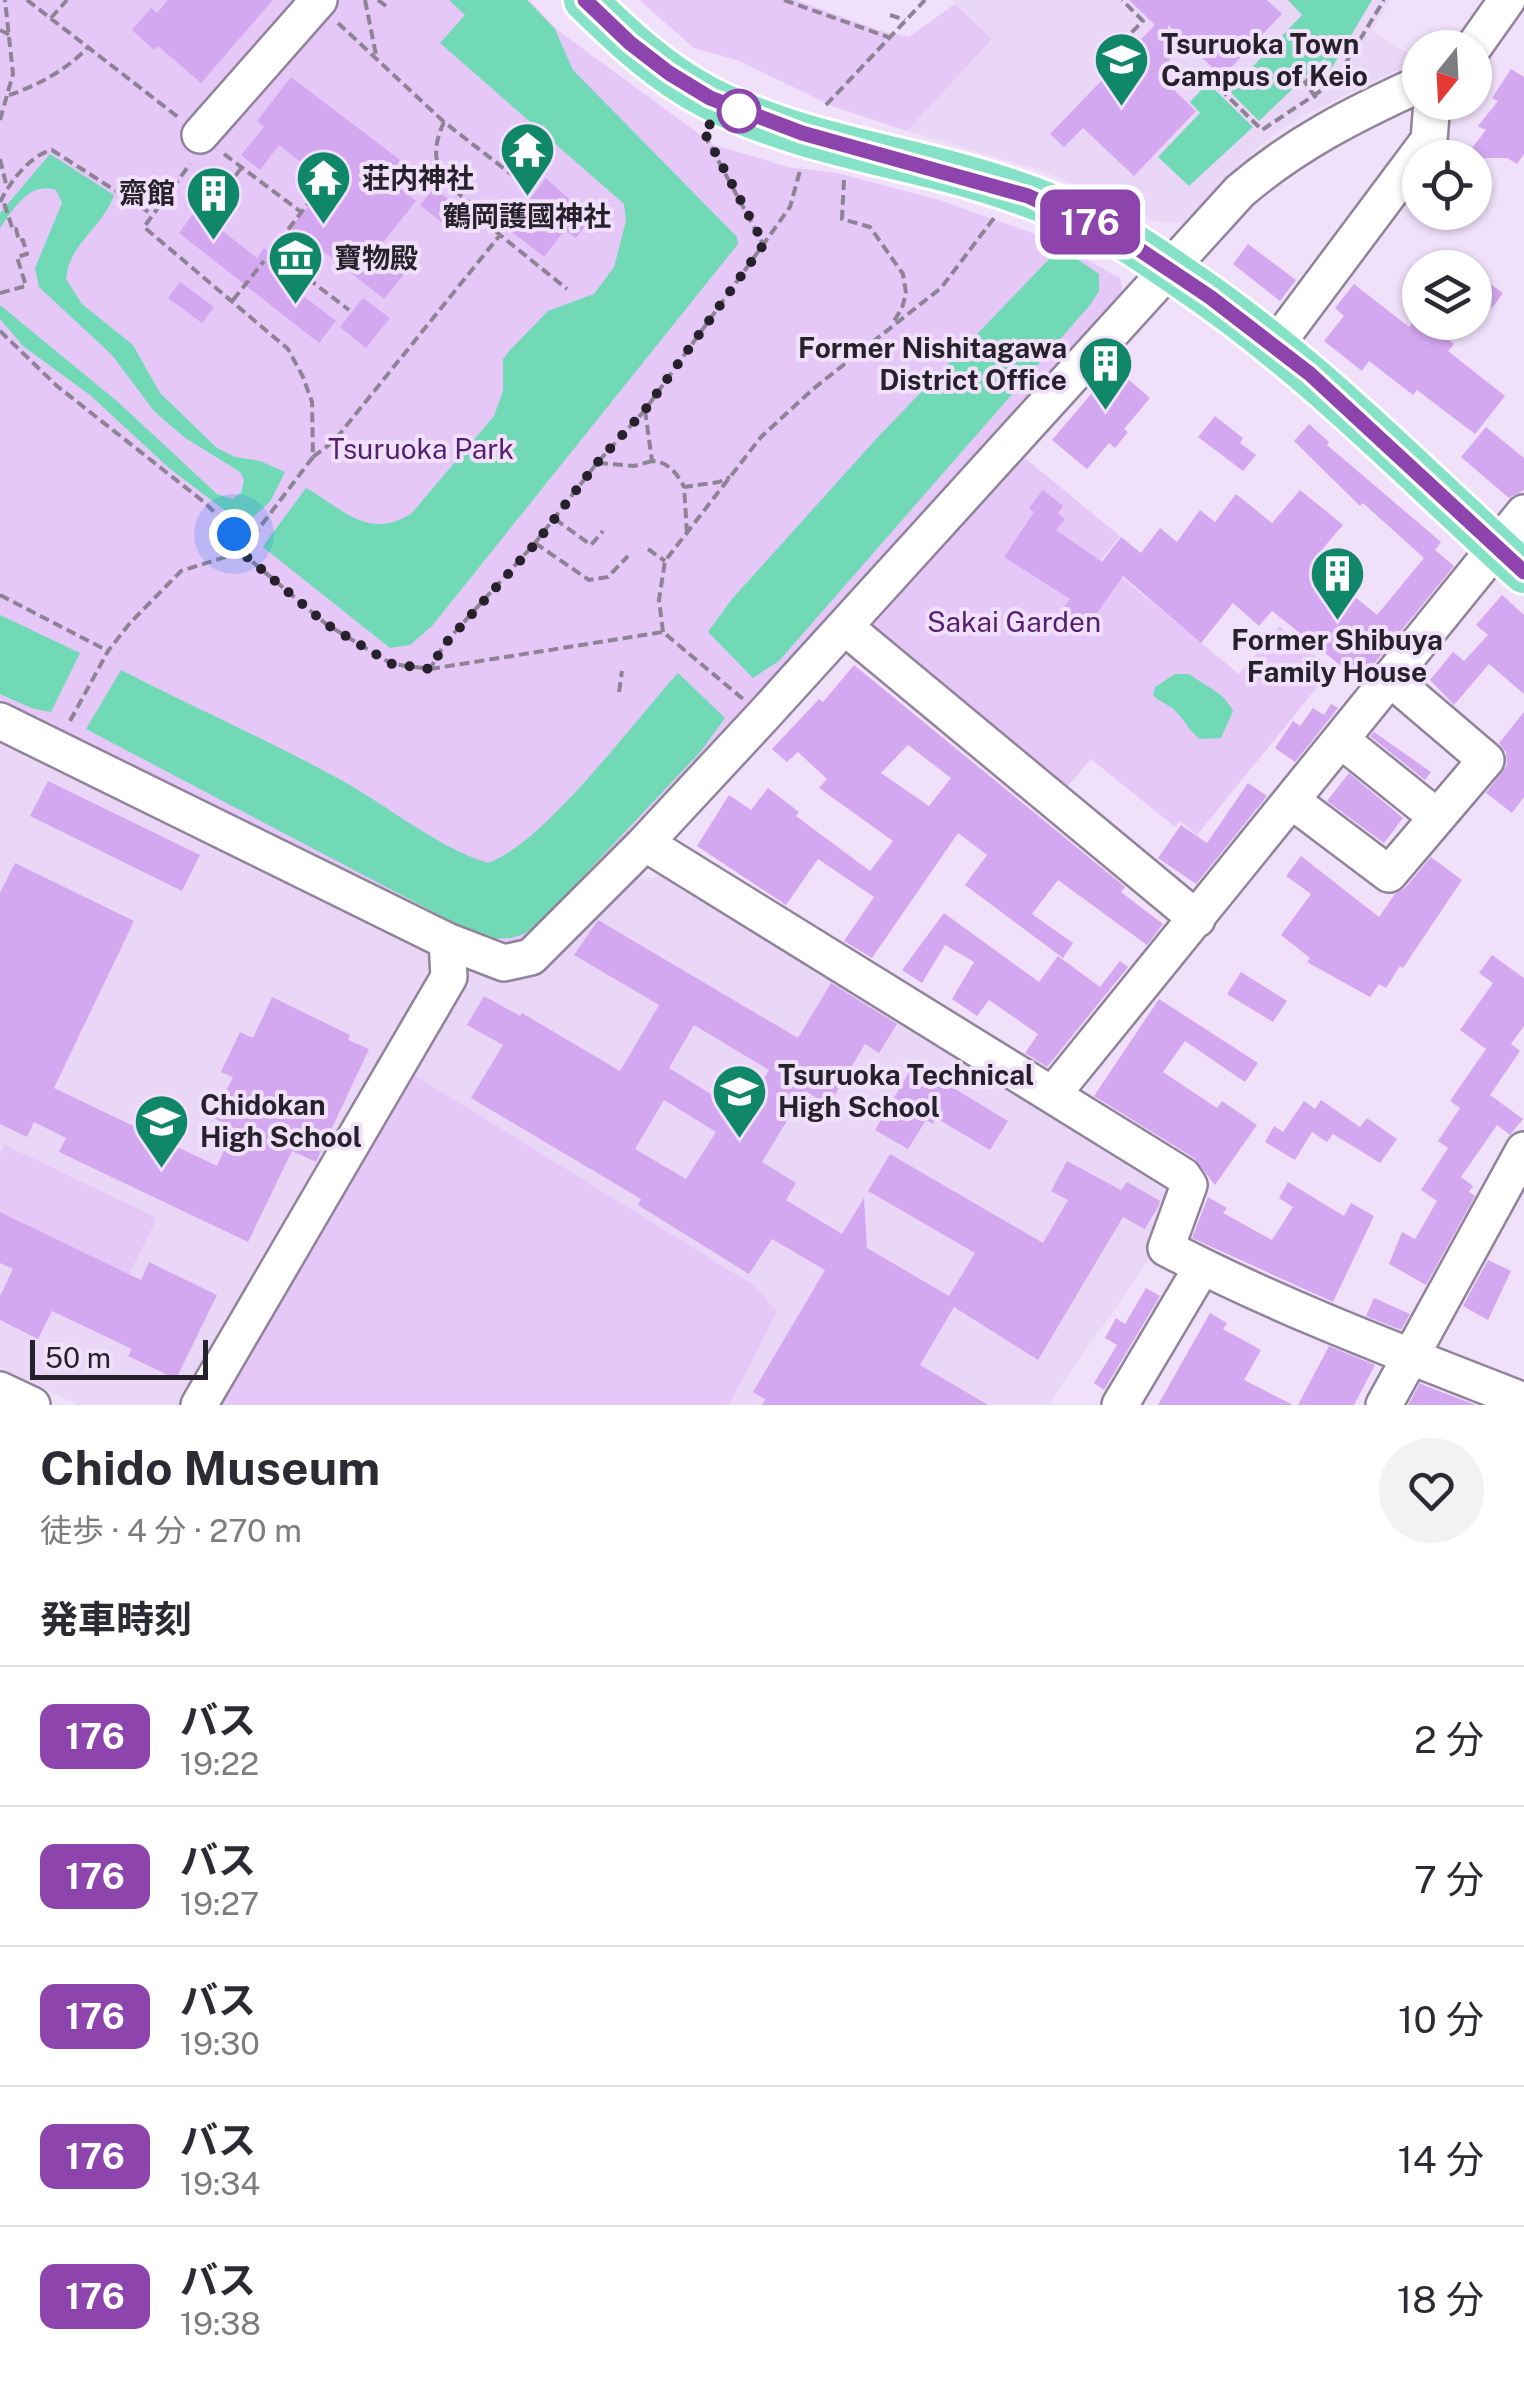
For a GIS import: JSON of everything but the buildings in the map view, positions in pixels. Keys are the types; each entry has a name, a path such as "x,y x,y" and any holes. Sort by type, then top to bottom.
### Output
{"main road":[{"path":"585,0 630,43 710,98 802,133 1028,196 1104,228 1169,269 1275,346 1362,420 1510,560"}],"street":[{"path":"1485,30 1507,0"},
{"path":"198,139 318,2"},
{"path":"0,721 447,941 504,963 532,957 846,627 1240,191 1278,159 1353,114 1402,92"},
{"path":"1275,346 1429,140 1431,120"},
{"path":"1052,1094 1391,679 1510,560 1524,514"},
{"path":"846,627 1197,918"},
{"path":"1292,801 1389,874 1486,760 1391,679"},
{"path":"1342,740 1437,818"},
{"path":"645,842 1184,1176 1189,1185 1166,1248 1202,1267 1524,1401"},
{"path":"199,1405 449,978 447,941"},
{"path":"1384,1405 1524,1150"},
{"path":"1120,1405 1202,1267"},
{"path":"0,1390 32,1405"}],"path":[{"path":"0,120 14,74 6,0"},
{"path":"28,0 198,139 301,212"},
{"path":"51,18 67,0"},
{"path":"365,0 377,60"},
{"path":"378,0 386,6"},
{"path":"784,0 888,38"},
{"path":"822,109 925,0"},
{"path":"1122,0 1143,21 1122,42"},
{"path":"1210,78 1262,130 1334,82 1384,0"},
{"path":"318,2 444,122 524,184"},
{"path":"890,15 905,20"},
{"path":"0,30 12,36"},
{"path":"9,95 28,89 69,65 88,47"},
{"path":"1322,69 1305,82 1324,110"},
{"path":"444,122 436,155 443,182 566,289"},
{"path":"702,128 764,244"},
{"path":"198,139 144,227 288,348 312,402 312,457"},
{"path":"0,293 26,286 17,256 27,254 23,240 19,241 16,229 12,230 7,220 1,200 7,188 41,152 52,150 153,214"},
{"path":"0,159 7,188"},
{"path":"430,669 445,644 536,543 597,463 645,410 790,207 802,164"},
{"path":"208,212 242,167"},
{"path":"845,169 842,219 870,227 903,274 906,292 892,325"},
{"path":"323,184 271,252 348,310"},
{"path":"220,195 236,207"},
{"path":"746,701 663,632 659,600 665,560 760,437 941,288 998,214"},
{"path":"68,724 108,651 130,624 180,572 241,552 248,545 312,457 334,441 500,234"},
{"path":"233,300 264,261"},
{"path":"0,331 57,386 204,502 248,545"},
{"path":"645,410 652,461"},
{"path":"597,463 634,466 658,461 678,474 684,487 688,533"},
{"path":"684,487 731,477"},
{"path":"556,519 591,545 603,531"},
{"path":"536,543 589,580 608,577 628,556"},
{"path":"648,549 665,560"},
{"path":"241,552 326,624 392,664 430,669 663,632"},
{"path":"0,595 108,651"},
{"path":"619,692 622,670"}],"shaded area":[{"path":"449,0 527,0 555,29 573,70 737,237 738,244 432,626 410,645 390,648 263,547 306,488 369,523 382,524 411,514 494,416 503,391 503,359 510,350 548,311 594,294 614,267 626,221 624,204 440,43 465,15"},
{"name":"Tsuruoka Town Campus of Keio","path":"952,0 1391,0 1372,31 1402,50 1402,68 1300,117 1263,142 1183,223 1154,221 1036,169 907,131 992,39"},
{"path":"1288,0 1372,0 1330,71 1324,59 1259,121 1226,88 1236,78 1239,81 1302,15"},
{"path":"1208,83 1253,127 1189,186 1158,157 1200,113 1190,102"},
{"path":"50,154 114,195 68,266 66,279 82,304 133,345 160,393 217,448 285,472 270,502 244,525 169,468 90,395 23,346 0,319 0,305 118,402 217,494 232,499 241,493 244,480 240,472 184,437 154,411 112,355 39,287 35,268 62,203 56,190 38,189 31,193 0,228 0,213"},
{"path":"1056,252 1074,257 1099,274 1099,291 1090,305 779,661 753,678 708,632 732,599 877,438"},
{"path":"0,615 80,653 51,712 0,694"},
{"path":"121,670 314,765 431,837 488,863 511,851 562,807 678,673 725,718 701,751 544,918 524,934 490,939 86,729"},
{"path":"1175,674 1189,674 1229,704 1233,711 1221,738 1200,739 1173,709 1153,695 1155,687"},
{"name":"Chidokan High School","path":"0,736 432,948 436,972 186,1405 78,1405 0,1367"},
{"name":"Tsuruoka Technical High School","path":"669,875 1175,1178 1154,1252 1048,1405 210,1405 463,977 476,963 512,979 537,974 614,882"}],"green space":[{"name":"Tsuruoka Park","path":"0,0 529,0 556,29 714,145 788,167 837,173 939,200 1049,239 1120,278 1125,301 1106,327 535,935 518,943 485,942 0,711"},
{"path":"639,0 796,0 881,31 909,37 955,4 992,39 907,131 832,106 737,60 694,48"},
{"name":"Sakai Garden","path":"1016,451 1120,536 1101,560 1239,674 1279,626 1332,669 1197,835 1180,821 1175,827 1091,759 1058,797 858,631"},
{"path":"411,1073 755,1286 777,1312 729,1405 215,1405"},
{"path":"5,1145 157,1218 129,1274 0,1212 0,1155"}],"bus line":[{"name":"176","path":"585,0 669,73 750,116 1028,196 1104,228 1131,244 1210,297 1310,374 1524,572"}],"place":[{"name":"Tsuruoka Town Campus of Keio","path":"1122,109"},
{"name":"鶴岡護國神社","path":"527,199"},
{"name":"荘内神社","path":"323,227"},
{"name":"齋館","path":"214,242"},
{"name":"寶物殿","path":"295,307"},
{"name":"Former Nishitagawa District Office","path":"1106,413"},
{"name":"Former Shibuya Family House","path":"1337,623"},
{"name":"Tsuruoka Technical High School","path":"739,1140"},
{"name":"Chidokan High School","path":"161,1170"}],"route":[{"path":"234,534 248,545 241,552 326,624 392,664 430,669 445,644 536,543 597,463 645,410 764,244 702,128 739,111"}]}
